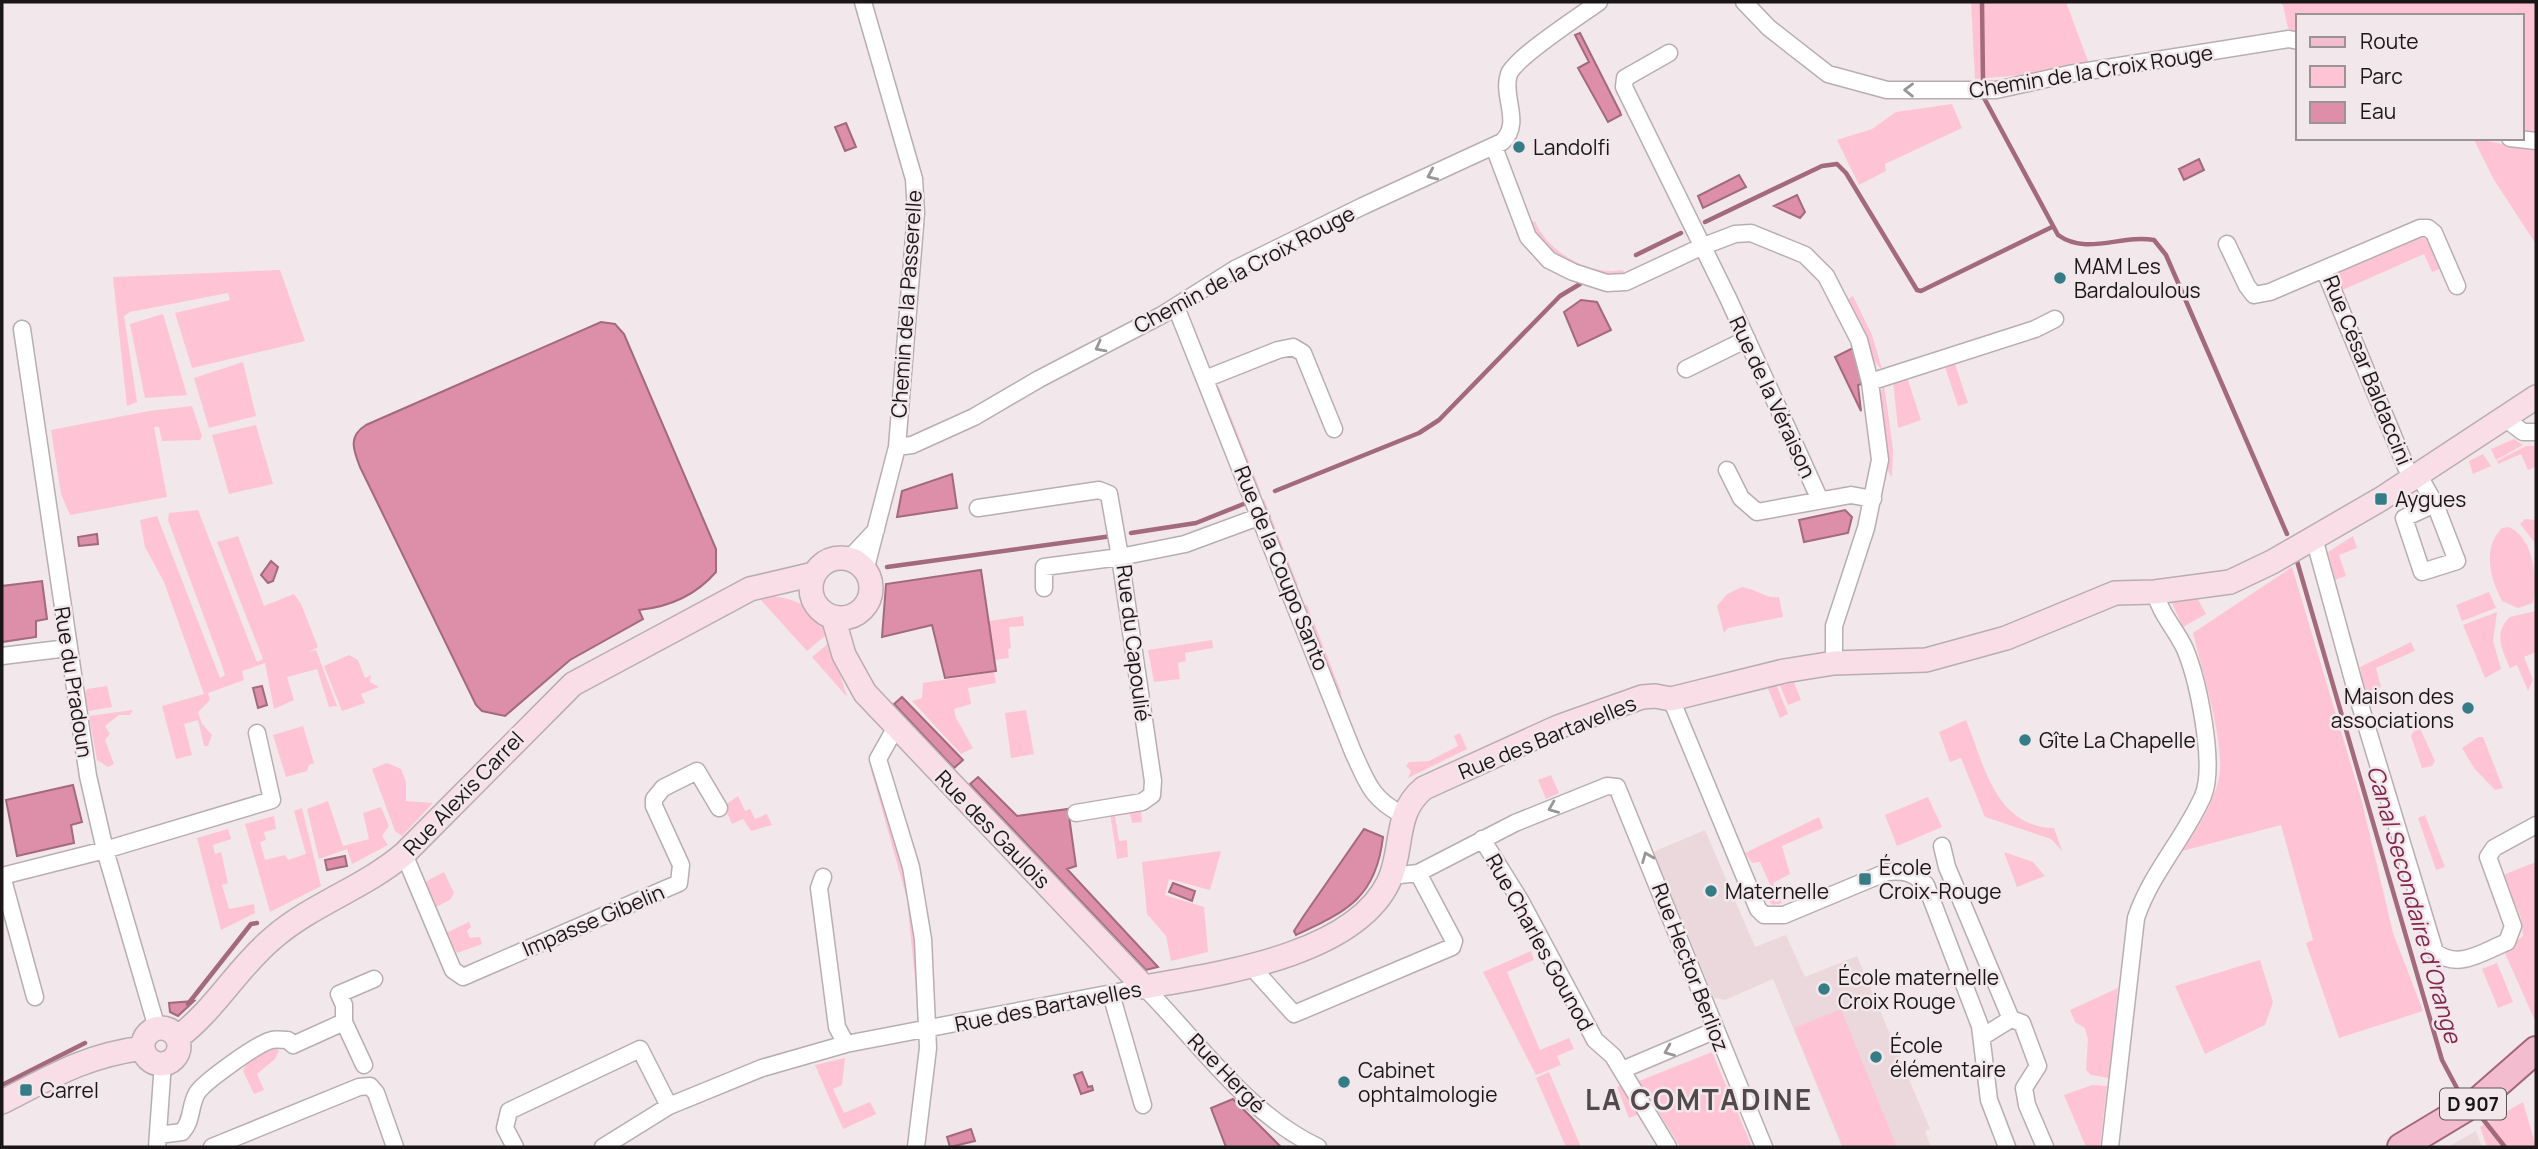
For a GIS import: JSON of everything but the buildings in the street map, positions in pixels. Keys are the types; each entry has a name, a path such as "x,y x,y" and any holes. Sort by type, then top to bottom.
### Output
{"main road":[{"name":"D 907","path":"2401,1147 2479,1100 2536,1050"}],"street":[{"name":"Chemin de la Passerelle","path":"843,616 868,601 870,580 857,565 878,527 897,447 916,213 914,179 863,2"},
{"path":"1599,2 1529,53 1510,71 1507,84 1510,131 1507,137 1494,147 1528,237 1549,260 1573,272 1607,284 1626,282 1701,247 1735,234 1751,233 1805,255 1826,276 1859,340 1870,382 1880,460 1873,499 1834,626 1834,663"},
{"name":"Chemin de la Croix Rouge","path":"1744,2 1769,27 1828,74 1887,90 1996,90 2069,74 2288,39 2296,41"},
{"name":"Rue de la Véraison","path":"1669,53 1625,78 1624,87 1747,339 1820,500 1851,495 1873,499"},
{"name":"Chemin de la Croix Rouge","path":"897,447 912,446 974,417 1039,379 1176,307 1235,269 1322,225 1494,147"},
{"name":"Rue César Baldaccini","path":"2435,504 2415,476 2324,269 2420,228 2428,228 2434,233 2457,286"},
{"path":"2227,244 2247,286 2255,295 2270,292 2324,269"},
{"name":"Rue de la Coupo Santo","path":"1176,307 1370,790 1379,801 1403,815"},
{"path":"1870,382 2027,332 2055,319"},
{"name":"Rue du Pradoun","path":"22,329 88,776 105,850 167,1033"},
{"path":"1686,369 1747,339"},
{"path":"1205,379 1278,350 1293,347 1303,353 1334,429"},
{"name":"Rue des Bartavelles","path":"603,1147 669,1105 762,1068 846,1044 1111,994 1289,954 1347,927 1375,902 1391,876 1403,815 1408,805 1424,788 1558,727 1642,697 1654,695 1671,699 1784,671 1834,663 1926,660 1956,654 2006,638 2115,593 2155,592 2230,582 2314,538 2536,397"},
{"path":"2503,416 2523,432 2536,432"},
{"path":"1727,470 1741,498 1757,512 1820,500"},
{"path":"978,508 1104,491 1112,504 1120,557 1044,567 1044,588"},
{"name":"Rue du Capoulié","path":"1076,814 1142,802 1152,794 1153,781 1120,557 1185,544 1261,516"},
{"path":"2314,538 2405,859 2435,952 2446,961 2459,961 2507,942 2513,926 2488,857 2494,848 2536,825"},
{"path":"843,616 823,612 813,585 829,560 857,565"},
{"name":"Rue Alexis Carrel","path":"143,1048 148,1033 167,1033 218,1002 272,939 383,872 573,684 734,597 773,582 813,585"},
{"path":"2110,1147 2136,918 2146,891 2204,794 2210,769 2208,745 2185,650 2157,604 2155,592"},
{"name":"Rue des Gaulois","path":"843,616 850,666 865,693 1144,987"},
{"path":"2,656 68,648"},
{"path":"1671,699 1751,892 1764,915 1784,915 1878,875 1903,871 1916,876 1926,885 1982,1037 1989,1100 2007,1147"},
{"path":"895,727 878,760 916,889 923,939 928,1030 916,1147"},
{"path":"35,997 2,875 105,850 272,800 257,733"},
{"name":"Impasse Gibelin","path":"404,854 453,970 463,977 679,883 681,865 654,806 654,799 663,788 697,771 719,808"},
{"name":"Rue Hector Berlioz","path":"1482,839 1607,786 1616,787 1764,1147"},
{"path":"1391,876 1418,873 1482,839"},
{"name":"Rue Charles Gounod","path":"1482,839 1520,900 1595,1040 1613,1056 1668,1147"},
{"path":"1942,846 1947,867 2011,1019 2022,1023 2038,1066 2025,1088 2027,1105 2045,1147"},
{"path":"1249,964 1294,1014 1452,947 1454,941 1418,873"},
{"path":"823,877 819,888 837,1027 846,1044"},
{"path":"364,1065 344,1022 344,1005 339,994 374,979"},
{"name":"Rue Hergé","path":"1144,987 1266,1113 1293,1136 1310,1146"},
{"path":"1111,994 1143,1105"},
{"path":"1982,1037 2011,1019"},
{"path":"2,1102 76,1064 102,1054 143,1048 148,1058 163,1063 158,1141 182,1132 191,1122 192,1102 198,1090 247,1053 272,1040 288,1040 293,1045 344,1022"},
{"path":"1622,1070 1716,1030"},
{"name":"Rue Alexis Carrel","path":"163,1063 176,1055 167,1033"},
{"path":"515,1147 505,1128 509,1111 640,1049 669,1105"},
{"path":"212,1147 239,1142 359,1087 370,1086 376,1093 395,1147"}],"shaded area":[{"name":"École maternelle Croix Rouge","path":"1705,830 1755,947 1786,935 1805,977 1857,956 1930,1129 1925,1132 1931,1147 1842,1147 1773,979 1725,1000 1714,998 1653,852"},
{"path":"2476,1131 2482,1147 2448,1147"}],"green space":[{"path":"1971,2 2066,2 2091,69 1975,79"},
{"path":"2279,2 2536,2 2536,134 2524,133 2524,14 2296,14 2296,34 2288,28 2283,5"},
{"path":"1952,104 1962,128 1885,164 1886,171 1859,185 1837,140 1872,129 1896,112"},
{"path":"2474,140 2536,151 2536,244 2494,180"},
{"path":"1535,221 1559,252 1597,270 1623,270 1626,277 1597,274 1570,264 1546,246 1537,235 1529,223"},
{"path":"2418,234 2431,242 2442,268 2432,272 2424,254 2338,292 2334,283 2336,272"},
{"path":"280,270 305,341 192,368 175,313 230,300 228,293 130,312 124,316 137,402 127,406 113,277"},
{"path":"1853,296 1872,335 1882,369 1867,348 1847,300"},
{"path":"163,314 187,395 145,398 130,324"},
{"path":"1954,361 1968,403 1958,406 1945,367"},
{"path":"243,362 256,416 209,428 194,378"},
{"path":"1907,377 1921,420 1898,428 1893,382"},
{"path":"1884,385 1893,449 1892,477 1885,460 1881,431 1880,402"},
{"path":"1219,387 1261,492 1258,493 1216,388"},
{"path":"192,406 202,436 200,440 162,441 159,427 154,427 167,497 70,515 61,494 51,430 149,411"},
{"path":"256,425 273,484 229,494 212,435"},
{"path":"2514,439 2523,445 2496,460 2491,449"},
{"path":"2526,446 2536,446 2536,467 2528,470 2521,454 2498,464 2497,461"},
{"path":"2483,454 2491,466 2473,474 2469,461"},
{"path":"1264,499 1298,585 1295,585 1261,500"},
{"path":"198,510 257,662 263,659 217,542 238,536 264,606 294,594 301,604 318,647 309,652 316,650 337,706 329,707 317,669 287,677 294,700 274,709 265,663 242,671 244,680 208,693 210,700 198,712 202,724 212,735 208,746 204,746 198,720 184,724 192,755 176,759 162,706 204,694 164,582 145,547 140,520 157,516 220,678 225,675 168,520 169,513"},
{"path":"2525,519 2536,520 2536,544 2520,524"},
{"path":"2509,527 2524,540 2534,571 2533,603 2518,608 2502,601 2491,573 2492,545 2502,528"},
{"path":"2353,536 2357,548 2339,555 2346,576 2335,580 2328,552"},
{"path":"2292,567 2362,802 2393,933 2423,1011 2339,1038 2306,943 2313,940 2281,825 2182,851 2213,798 2220,764 2216,727 2193,633"},
{"path":"1742,587 1770,597 1779,597 1783,617 1728,628 1724,633 1717,606 1727,594"},
{"path":"2489,592 2496,608 2462,621 2456,605"},
{"path":"772,596 789,599 815,612 825,626 826,635 807,651 759,598"},
{"path":"2197,598 2206,614 2183,627 2172,603"},
{"path":"1307,605 1342,694 1338,693 1304,606"},
{"path":"2536,611 2536,652 2524,657 2533,680 2528,691 2517,665 2510,668 2500,635 2510,617"},
{"path":"2497,612 2493,641 2501,669 2485,678 2463,625"},
{"path":"1023,616 1024,626 1009,627 1009,658 995,660 989,621"},
{"path":"1212,640 1213,648 1185,653 1186,661 1178,663 1180,679 1154,682 1148,650"},
{"path":"830,642 847,697 812,657"},
{"path":"2411,642 2415,651 2376,668 2381,687 2365,694 2360,667"},
{"path":"349,655 358,660 365,678 371,675 370,682 379,687 361,694 365,703 342,711 324,666"},
{"path":"994,672 996,683 968,688 971,704 954,709 956,718 973,748 961,754 912,701 922,698 923,683"},
{"path":"1793,680 1801,700 1788,705 1779,683"},
{"path":"1776,684 1788,714 1780,718 1767,686"},
{"path":"107,686 112,707 88,711 85,693 87,689"},
{"path":"133,710 130,715 119,715 105,726 110,734 105,740 114,764 108,767 97,760 89,716"},
{"path":"1026,710 1034,754 1011,758 1005,713"},
{"path":"1966,720 1986,773 2005,805 2018,817 2034,825 2054,828 2062,851 2051,839 1985,817 1961,758 1950,762 1939,732"},
{"path":"2418,724 2435,761 2432,766 2422,768 2411,736"},
{"path":"303,726 314,763 309,765 307,771 286,777 273,735"},
{"path":"1460,733 1467,749 1408,778 1411,771 1406,766 1409,762 1429,761 1458,746 1454,736"},
{"path":"2478,737 2483,737 2503,788 2495,790 2474,768 2462,748"},
{"path":"387,763 401,769 406,782 406,801 433,803 402,836 395,831 372,769"},
{"path":"869,763 905,862 925,1010 918,1010 907,899"},
{"path":"1551,775 1559,793 1546,799 1538,780"},
{"path":"738,796 745,811 750,809 755,819 767,814 772,825 751,831 743,819 732,824 724,806"},
{"path":"1928,797 1942,827 1897,846 1885,815"},
{"path":"328,801 343,846 369,839 363,813 381,807 389,826 382,836 388,845 352,864 347,849 319,859 307,809"},
{"path":"302,808 321,886 270,912 245,824 274,816 276,829 264,832 266,840 260,842 265,860 285,855 288,860 306,854 294,811"},
{"path":"1133,809 1141,811 1142,822 1132,823 1130,814 1115,816 1119,841 1127,840 1128,857 1117,859 1110,813"},
{"path":"2425,815 2445,867 2436,870 2418,818"},
{"path":"1819,817 1823,828 1782,846 1790,874 1773,883 1782,903 1773,905 1764,896 1771,887 1760,862 1752,863 1745,853"},
{"path":"228,829 231,839 213,845 215,854 221,852 228,883 222,885 229,909 254,904 255,913 221,930 197,838"},
{"path":"1221,851 1210,890 1169,879 1165,895 1204,907 1208,952 1171,961 1166,936 1147,914 1142,862"},
{"path":"2004,852 2033,862 2045,876 2017,887"},
{"path":"2536,862 2536,1023 2504,951 2523,936 2521,918 2503,875"},
{"path":"444,872 454,893 450,900 436,907 425,882"},
{"path":"469,922 471,927 467,931 470,938 480,937 482,944 457,953 446,933"},
{"path":"1531,951 1534,960 1507,972 1540,1050 1569,1038 1574,1049 1557,1056 1561,1065 1536,1075 1483,972"},
{"path":"2260,960 2273,1002 2265,1025 2205,1054 2175,986"},
{"path":"2497,963 2513,1002 2498,1008 2482,969"},
{"path":"2118,988 2109,1078 2091,1075 2086,1070 2088,1040 2085,1028 2075,1022 2070,1010"},
{"path":"1841,1009 1897,1147 1843,1147 1794,1028"},
{"path":"275,1047 279,1051 275,1059 257,1074 264,1090 254,1094 243,1071 252,1058"},
{"path":"1712,1052 1752,1147 1680,1147 1639,1081"},
{"path":"845,1058 842,1085 833,1089 844,1113 870,1102 876,1114 843,1129 815,1065"},
{"path":"1549,1072 1581,1147 1566,1147 1536,1078"},
{"path":"1621,1085 1640,1114 1629,1118 1617,1087"},
{"path":"2092,1085 2107,1086 2100,1147 2086,1147 2064,1095"},
{"path":"2523,1102 2536,1147 2487,1147 2480,1127"}],"water":[{"path":"1580,33 1621,115 1608,122 1578,68 1589,62 1575,35"},
{"path":"846,123 856,147 845,151 835,127"},
{"path":"2199,159 2204,170 2184,180 2179,169"},
{"path":"1739,175 1746,187 1703,208 1698,196"},
{"path":"1797,195 1805,212 1800,218 1774,206"},
{"path":"1581,300 1597,302 1611,330 1578,346 1564,312"},
{"path":"601,322 615,324 624,334 716,549 716,572 700,587 681,598 639,610 643,619 570,660 505,716 482,711 476,705 360,467 354,449 354,438 366,425"},
{"path":"1853,348 1862,384 1858,385 1861,411 1835,357"},
{"path":"952,474 957,508 897,517 902,491"},
{"path":"1845,510 1852,517 1848,533 1804,542 1799,520"},
{"path":"97,534 98,544 79,546 78,537"},
{"path":"271,561 278,567 273,581 268,583 261,575"},
{"path":"981,570 996,671 945,678 932,625 882,637 886,584"},
{"path":"42,581 47,619 36,621 36,637 2,642 2,586"},
{"path":"262,686 267,705 258,708 253,688"},
{"path":"902,697 963,760 954,768 894,704"},
{"path":"978,777 1017,816 1068,809 1076,866 1067,869 1158,967 1146,970 970,784"},
{"path":"73,785 82,822 71,825 74,843 17,856 6,800"},
{"path":"1364,829 1383,837 1374,875 1366,888 1344,910 1296,935 1294,931"},
{"path":"345,856 347,866 327,870 325,860"},
{"path":"1173,883 1195,891 1192,901 1169,892"},
{"path":"194,1001 178,1016 170,1012 169,1003"},
{"path":"1082,1072 1088,1087 1092,1086 1093,1090 1081,1094 1074,1075"},
{"path":"1233,1099 1281,1147 1226,1147 1211,1108"},
{"path":"971,1129 975,1141 950,1147 947,1137"}],"waterway":[{"name":"Canal Secondaire d'Orange","path":"1982,2 1983,81"},
{"name":"Canal Secondaire d'Orange","path":"1983,96 2058,235 2081,244 2154,240 2166,255 2287,534"},
{"path":"1705,222 1822,166 1837,164 1846,173 1917,290 1921,291 2052,227"},
{"path":"1636,255 1681,233"},
{"path":"1275,491 1419,433 1439,420 1560,296 1580,284"},
{"path":"1131,533 1196,523 1246,503"},
{"path":"887,567 1112,536"},
{"name":"Canal Secondaire d'Orange","path":"2297,561 2442,1060 2459,1092"},
{"path":"188,1004 251,924 257,923"},
{"path":"2,1085 85,1043"},
{"name":"Canal Secondaire d'Orange","path":"2482,1118 2505,1147"}],"place":[{"name":"Landolfi","path":"1519,147"},
{"name":"MAM Les Bardaloulous","path":"2060,278"},
{"name":"Aygues","path":"2381,499"},
{"name":"Maison des associations","path":"2468,708"},
{"name":"Gîte La Chapelle","path":"2025,740"},
{"name":"École Croix-Rouge","path":"1865,879"},
{"name":"Maternelle","path":"1711,891"},
{"name":"École maternelle Croix Rouge","path":"1824,989"},
{"name":"École élémentaire","path":"1876,1057"},
{"name":"Cabinet ophtalmologie","path":"1344,1082"},
{"name":"Carrel","path":"26,1090"}],"district":[{"name":"LA COMTADINE","path":"1699,1099"}]}
